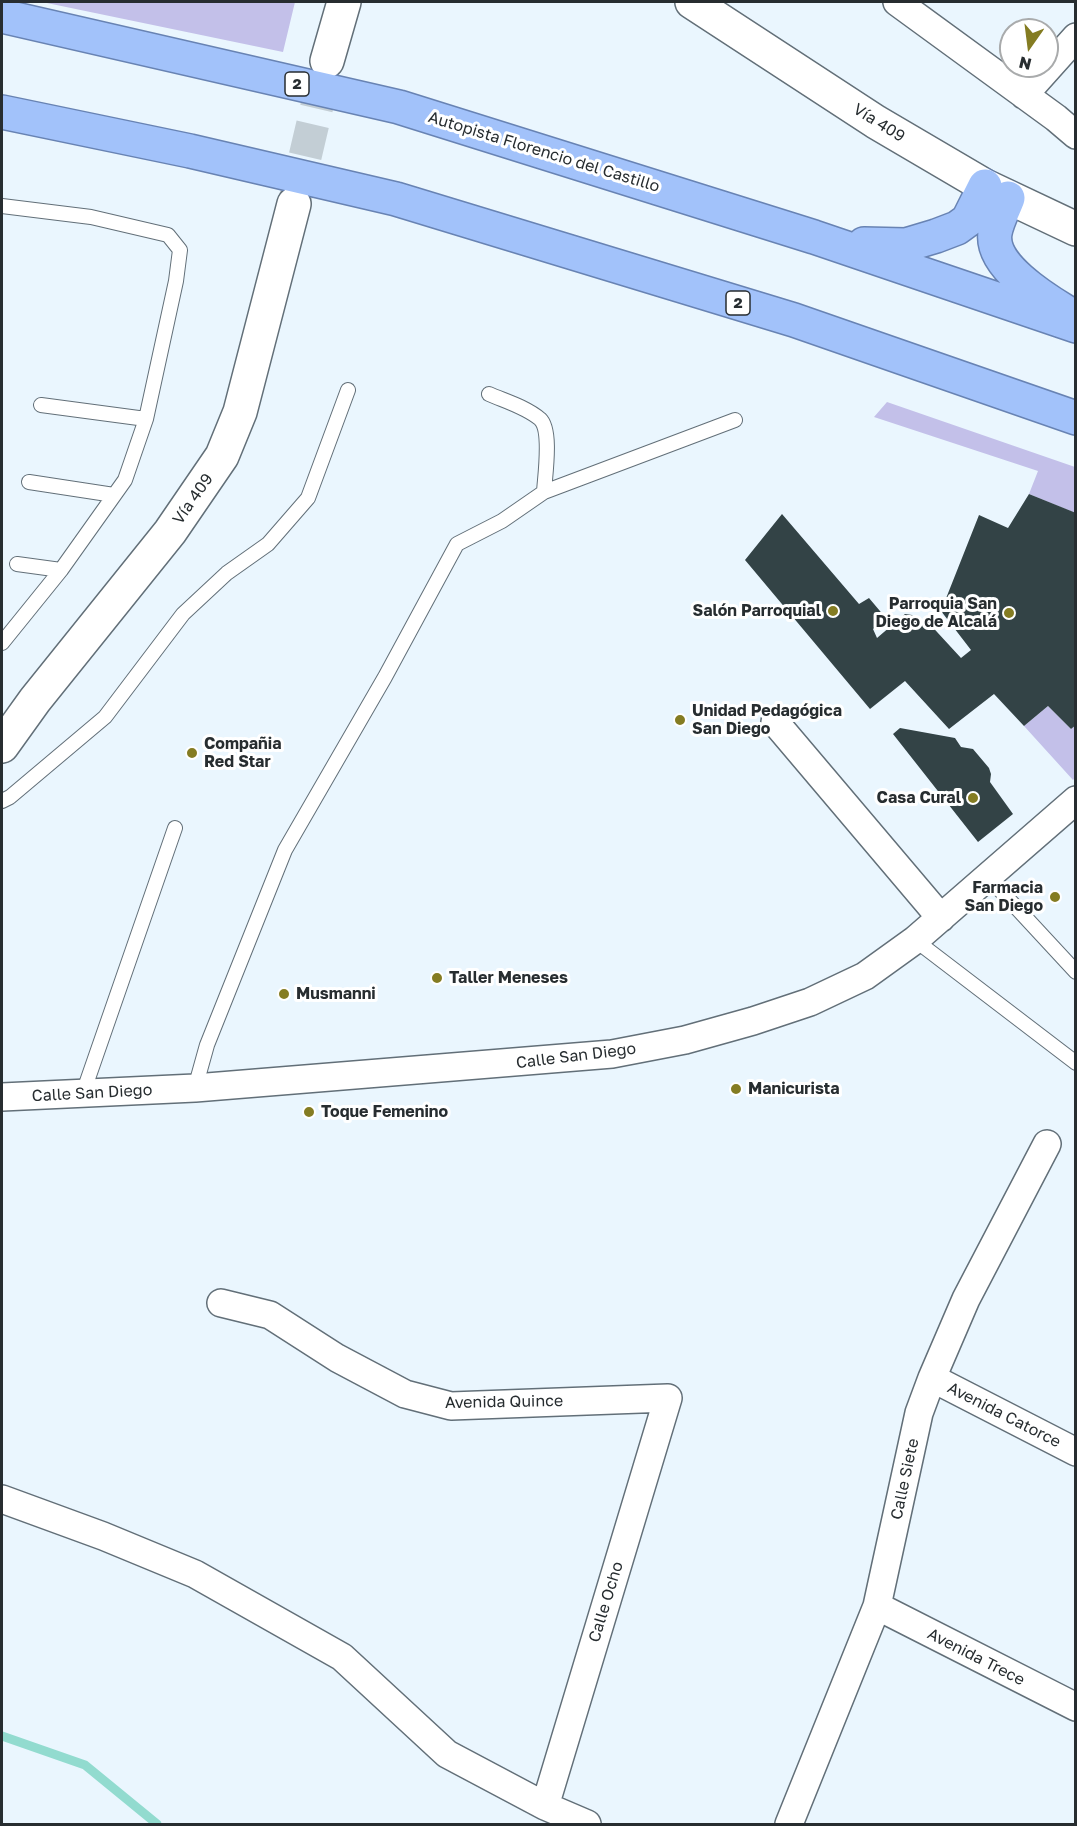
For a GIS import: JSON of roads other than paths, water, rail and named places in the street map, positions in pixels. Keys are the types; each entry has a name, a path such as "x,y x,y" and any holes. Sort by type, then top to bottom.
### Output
{"highway":[{"name":"Autopista Florencio del Castillo","path":"2,16 399,107 814,237 1076,326"},
{"name":"2","path":"2,112 190,151 396,200 794,320 1076,418"},
{"path":"814,237 887,246 906,245 957,228 997,192"},
{"path":"997,192 995,234 998,249 1011,272 1047,300 1076,318"}],"street":[{"path":"327,61 344,2"},
{"name":"Vía 409","path":"692,2 876,122 997,192 1076,229"},
{"path":"897,2 1076,135"},
{"path":"1024,95 1076,37"},
{"name":"Vía 409","path":"2,746 34,700 170,532 222,456 240,412 294,204"},
{"path":"775,722 940,918"},
{"name":"Calle San Diego","path":"2,1096 195,1088 612,1054 685,1040 810,1002 865,976 915,940 1076,800"},
{"name":"Calle Siete","path":"789,1824 877,1606 919,1413 932,1378 966,1299 1047,1143"},
{"name":"Avenida Quince","path":"221,1303 270,1315 337,1358 405,1394 450,1406 668,1398"},
{"name":"Avenida Catorce","path":"932,1378 1076,1452"},
{"name":"Calle Ocho","path":"545,1806 668,1398"},
{"path":"2,1499 103,1536 195,1574 342,1657 447,1754 545,1806 587,1824"},
{"name":"Avenida Trece","path":"877,1606 1076,1707"}],"lane":[{"path":"2,206 91,217 168,235 180,250 176,281 146,419 125,480 61,570 2,643"},
{"path":"2,801 10,797 105,717 183,614 227,573 268,544 308,498 348,390"},
{"path":"489,394 541,420 546,430 544,492"},
{"path":"41,405 146,419"},
{"path":"195,1088 207,1045 285,850 385,677 457,544 502,521 544,492 735,420"},
{"path":"29,482 114,495"},
{"path":"17,564 61,570"},
{"path":"82,1093 175,828"},
{"path":"988,877 1076,972"},
{"path":"915,940 1076,1063"}],"waterway":[{"path":"2,1736 85,1765 157,1824"}],"tunnel":[{"path":"294,204 327,63"}],"place":[{"name":"Salón Parroquial","path":"833,611"},
{"name":"Parroquia San Diego de Alcalá","path":"1009,613"},
{"name":"Unidad Pedagógica San Diego","path":"680,720"},
{"name":"Compañia Red Star","path":"192,753"},
{"name":"Casa Cural","path":"973,798"},
{"name":"Farmacia San Diego","path":"1055,897"},
{"name":"Taller Meneses","path":"437,978"},
{"name":"Musmanni","path":"284,994"},
{"name":"Manicurista","path":"736,1089"},
{"name":"Toque Femenino","path":"309,1112"}]}
